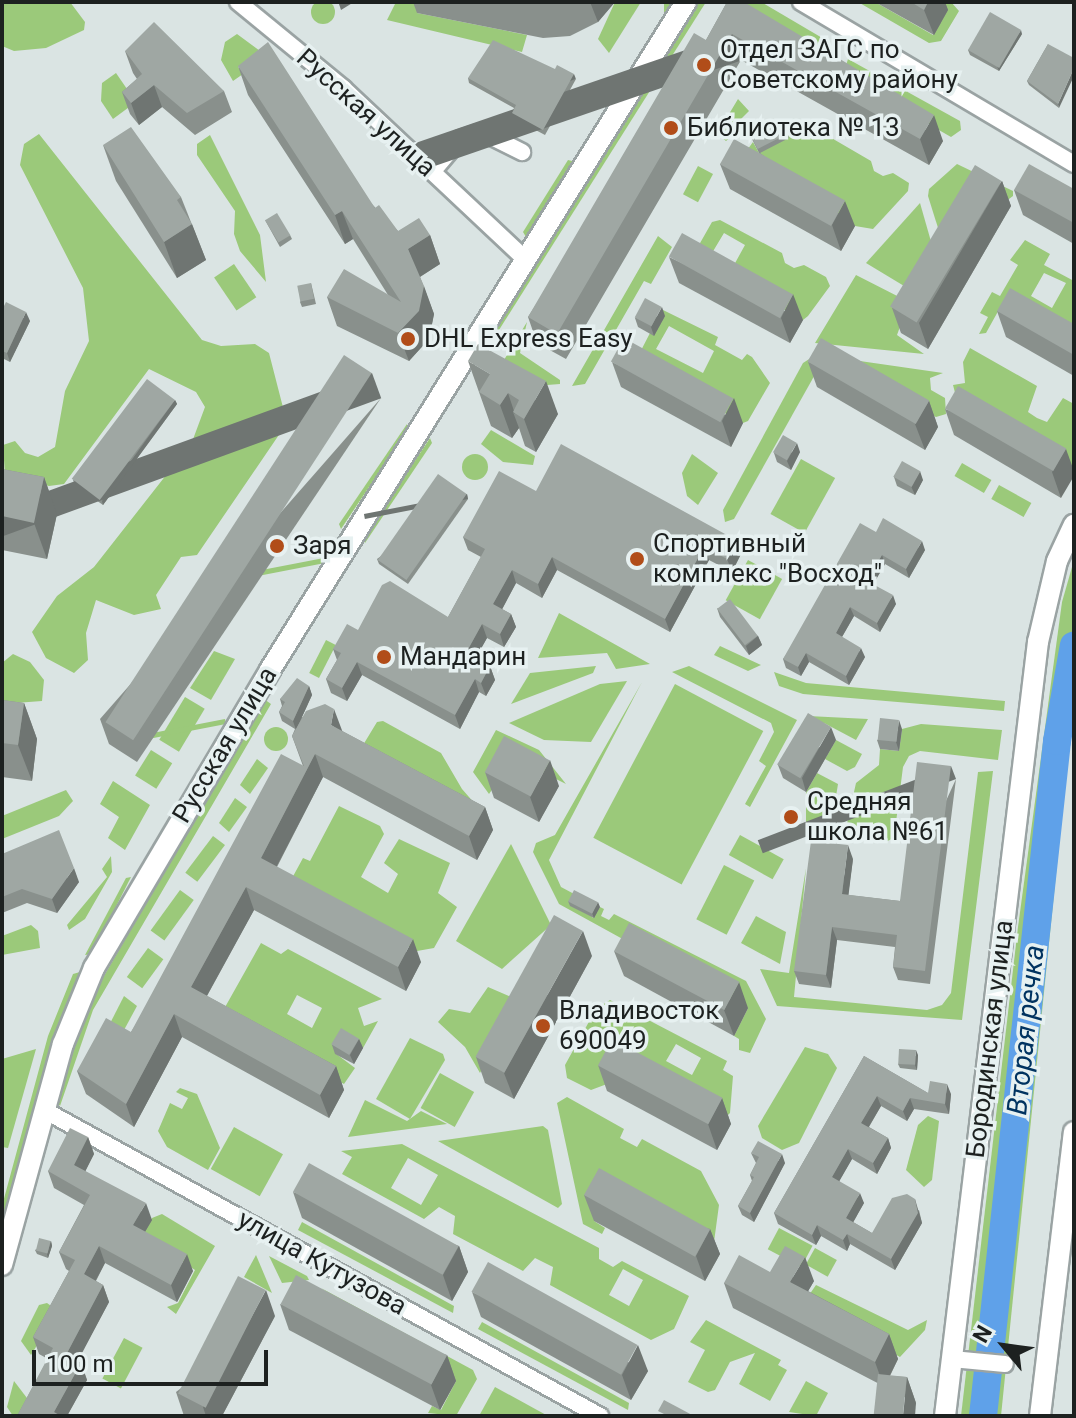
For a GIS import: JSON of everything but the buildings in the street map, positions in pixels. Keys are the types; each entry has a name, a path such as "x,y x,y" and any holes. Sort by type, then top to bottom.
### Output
{"main road":[{"name":"Русская улица","path":"2,1265 76,1005 94,968 273,665 686,2"},
{"name":"Бородинская улица","path":"945,1416 1038,642 1057,561 1074,525"},
{"path":"1040,1416 1074,1132"}],"street":[{"name":"Русская улица","path":"238,2 343,88 526,260"},
{"path":"801,2 1074,164"},
{"path":"432,172 460,139 482,132 522,152"},
{"name":"улица Кутузова","path":"44,1110 600,1416"},
{"path":"952,1359 1005,1364"}],"green space":[{"path":"323,0 331,4 335,12 331,20 323,24 315,20 311,12 315,4"},
{"path":"2,2 70,2 85,22 84,30 46,48 14,51 2,46"},
{"path":"396,2 419,2 417,13 527,35 522,52 387,20"},
{"path":"615,2 641,2 609,53 598,39"},
{"path":"664,2 672,2 672,151 664,151"},
{"path":"697,2 706,2 487,349 485,344"},
{"path":"737,2 761,2 824,39 824,45 819,53"},
{"path":"858,2 875,2 933,35 935,2 951,2 959,11 941,41 929,43"},
{"path":"237,34 268,57 243,63 238,67 243,74 233,81 221,60 225,42"},
{"path":"848,59 960,121 961,130 951,137 843,75"},
{"path":"116,73 136,102 113,119 101,101 102,83"},
{"path":"738,99 749,111 741,119 744,126 726,141 717,134"},
{"path":"804,122 871,161 874,171 883,176 893,173 909,183 908,191 873,229 855,226 745,153 753,142 759,153 783,126"},
{"path":"39,134 202,340 221,346 255,344 269,353 287,423 197,555 181,557 156,595 161,609 134,615 96,600 86,633 88,660 74,673 46,658 32,632 57,596 94,567 192,442 205,407 196,392 149,369 64,484 49,486 5,475 3,445 15,441 25,453 38,457 55,447 65,391 89,341 83,288 20,165 24,144"},
{"path":"210,135 260,235 266,282 240,251 234,234 235,211 197,155 197,144"},
{"path":"568,160 576,162 526,237 523,232"},
{"path":"957,164 1013,191 1013,196 944,247 928,196 929,189"},
{"path":"698,166 713,174 698,202 683,194"},
{"path":"920,203 936,259 914,292 866,263"},
{"path":"720,220 782,253 785,263 794,268 804,265 826,277 830,286 808,316 803,320 691,259 712,222","holes":["724,233 745,245 734,265 712,253"]},
{"path":"658,236 672,247 651,284 644,281 585,384 572,386"},
{"path":"1025,240 1050,254 1044,265 1074,281 1074,338 1001,306 986,333 979,334 988,317 980,313 992,292 1000,296 1018,265 1010,260","holes":["1044,273 1066,283 1052,308 1031,296"]},
{"path":"234,264 256,297 236,311 214,277"},
{"path":"856,275 909,302 897,335 924,354 815,343"},
{"path":"663,310 718,337 715,345 742,360 747,354 752,357 770,383 748,421 743,423 634,364 650,333 654,335","holes":["669,326 714,351 703,373 656,349"]},
{"path":"527,322 520,353 560,380 560,384 547,385 504,360"},
{"path":"970,348 1037,386 1028,412 1037,418 1047,422 1063,398 1074,404 1074,468 958,404 953,385 965,383 963,362"},
{"path":"814,356 822,362 734,519 725,522 723,510 803,363"},
{"path":"846,359 943,373 930,378 931,390 945,398 946,414 936,417 846,365"},
{"path":"407,424 408,429 341,529 339,524"},
{"path":"491,430 535,456 533,465 503,462 481,444"},
{"path":"430,438 432,443 365,543 363,539"},
{"path":"475,454 484,458 488,467 484,476 475,480 466,476 462,467 466,458"},
{"path":"692,454 718,473 698,505 687,496 682,473"},
{"path":"801,459 835,478 805,533 770,514"},
{"path":"962,463 991,480 984,493 954,476"},
{"path":"999,485 1031,503 1024,517 991,499"},
{"path":"324,558 325,563 225,582 224,577"},
{"path":"748,560 782,579 760,619 726,600"},
{"path":"1074,560 1074,697 1001,1416 961,1416 1018,927 1062,602"},
{"path":"559,613 650,664 616,669 607,653 538,658"},
{"path":"326,640 336,645 319,678 309,673"},
{"path":"720,646 761,665 748,671 714,655"},
{"path":"214,651 235,659 211,700 190,688"},
{"path":"13,654 30,662 44,680 42,701 2,704 2,663"},
{"path":"596,666 593,673 511,704 530,673"},
{"path":"689,666 797,720 750,807 745,804 766,766 759,761 774,732 771,723 672,672"},
{"path":"774,672 806,683 1005,701 1004,711 803,694 779,686"},
{"path":"627,681 591,742 544,740 509,723 600,684"},
{"path":"642,682 549,860 561,887 576,895 593,918 600,907 604,909 601,916 609,920 614,914 746,981 766,1019 750,1053 739,1050 739,1039 734,1036 748,1008 559,904 533,852 536,843 555,835"},
{"path":"675,684 763,731 682,885 593,838"},
{"path":"185,697 205,709 179,752 159,740"},
{"path":"264,699 271,704 93,1010 60,1106 57,1102 86,1007"},
{"path":"808,716 868,719 856,740 824,723 820,731 803,722"},
{"path":"225,719 226,724 141,741 140,736"},
{"path":"383,721 441,753 462,789 490,821 360,750 377,722"},
{"path":"921,724 1002,730 998,760 920,751 909,756 903,767 894,838 883,843 872,835 854,834 846,828 856,783 879,765 880,749 899,751 902,729"},
{"path":"276,727 284,731 288,739 284,747 276,751 268,747 264,739 268,731"},
{"path":"496,730 539,750 566,784 514,758 489,794 473,772"},
{"path":"836,740 862,754 855,767 847,771 825,759"},
{"path":"151,750 172,763 156,789 135,775"},
{"path":"257,759 268,768 250,794 240,785"},
{"path":"993,771 962,1020 777,1006 760,969 789,973 806,868 794,997 927,1010 942,1005 951,993 978,772"},
{"path":"817,773 838,784 830,833 806,830 806,792"},
{"path":"113,781 150,805 125,850 108,838 119,817 100,804"},
{"path":"66,790 73,801 59,816 2,839 2,816"},
{"path":"235,798 247,807 229,832 219,823"},
{"path":"339,806 380,826 384,834 361,877 388,893 398,874 384,863 399,839 450,863 438,893 457,907 434,948 417,951 291,880 303,858 310,861"},
{"path":"740,835 784,859 773,879 729,855"},
{"path":"213,836 225,845 197,882 185,873"},
{"path":"511,844 551,925 502,969 456,941"},
{"path":"111,856 112,872 85,919 69,930 67,925 107,877 102,869"},
{"path":"724,865 754,880 727,935 696,919"},
{"path":"131,877 92,954 85,955 126,878"},
{"path":"180,890 194,900 164,940 151,930"},
{"path":"756,916 786,932 780,964 741,943"},
{"path":"31,925 38,931 40,948 2,955 2,936"},
{"path":"261,943 281,954 288,949 382,999 358,1008 364,1026 378,1021 363,1048 344,1038 335,1053 355,1068 344,1084 228,1022 224,1009","holes":["297,995 322,1008 312,1028 287,1014"]},
{"path":"148,948 163,959 142,988 127,977"},
{"path":"80,972 55,1038 4,1215 2,1206 48,1036 73,974"},
{"path":"488,987 518,1000 480,1073 465,1047 438,1022 449,1009 470,1013"},
{"path":"124,996 137,1006 117,1043 98,1047"},
{"path":"610,1000 727,1061 723,1070 733,1076 730,1113 726,1117 607,1084 591,1090 567,1078 565,1065 596,1009","holes":["676,1044 701,1058 692,1075 666,1061"]},
{"path":"410,1038 443,1054 445,1060 410,1119 376,1099"},
{"path":"805,1047 828,1054 837,1068 799,1143 782,1150 762,1138 758,1126"},
{"path":"36,1049 8,1148 2,1147 2,1059"},
{"path":"440,1073 474,1092 455,1127 421,1108"},
{"path":"180,1088 197,1094 220,1148 208,1170 167,1147 158,1131 170,1103 182,1109 188,1098 176,1092"},
{"path":"567,1097 624,1129 620,1138 637,1147 642,1139 701,1171 719,1205 714,1242 594,1221 605,1228 602,1234 583,1224 557,1103"},
{"path":"365,1100 407,1121 421,1111 447,1124 348,1137"},
{"path":"928,1116 939,1121 932,1180 924,1187 906,1170 918,1125"},
{"path":"543,1126 548,1130 562,1204 558,1208 438,1141"},
{"path":"234,1127 283,1154 260,1196 211,1169"},
{"path":"402,1144 599,1248 599,1259 613,1267 622,1261 689,1296 674,1329 651,1340 550,1285 553,1267 535,1258 523,1271 453,1234 455,1216 439,1207 424,1219 342,1174 352,1157 341,1151","holes":["408,1158 438,1175 421,1205 391,1188","623,1269 643,1280 629,1306 609,1295"]},
{"path":"162,1214 215,1246 176,1314 167,1307 178,1303 195,1270 142,1235 152,1218"},
{"path":"302,1222 454,1306 453,1313 298,1230"},
{"path":"779,1228 813,1246 801,1267 768,1249"},
{"path":"815,1248 837,1260 828,1277 806,1265"},
{"path":"256,1255 272,1293 244,1277"},
{"path":"269,1256 307,1276 309,1280 282,1283"},
{"path":"816,1285 908,1330 927,1320 925,1330 900,1357 815,1310 807,1298"},
{"path":"321,1288 473,1370 477,1379 456,1416 428,1413 432,1406 441,1410 456,1381"},
{"path":"47,1303 58,1311 31,1355 21,1341 39,1305"},
{"path":"706,1320 781,1360 778,1365 787,1370 770,1401 739,1384 755,1353 730,1362 715,1390 708,1392 688,1382 705,1350 690,1342"},
{"path":"482,1322 629,1403 628,1410 478,1329"},
{"path":"124,1338 143,1348 121,1388 102,1379"},
{"path":"14,1381 30,1402 22,1416 13,1416 7,1407"},
{"path":"806,1381 828,1393 816,1416 789,1412"},
{"path":"495,1387 548,1416 479,1416"}],"waterway":[{"name":"Вторая речка","path":"983,1416 1057,741 1074,645"}],"place":[{"name":"Отдел ЗАГС по Советскому району","path":"704,65"},
{"name":"Библиотека № 13","path":"671,128"},
{"name":"DHL Express Easy","path":"408,339"},
{"name":"Заря","path":"277,546"},
{"name":"Спортивный комплекс \"Восход\"","path":"637,559"},
{"name":"Мандарин","path":"384,657"},
{"name":"Средняя школа №61","path":"791,817"},
{"name":"Владивосток 690049","path":"543,1026"}]}
